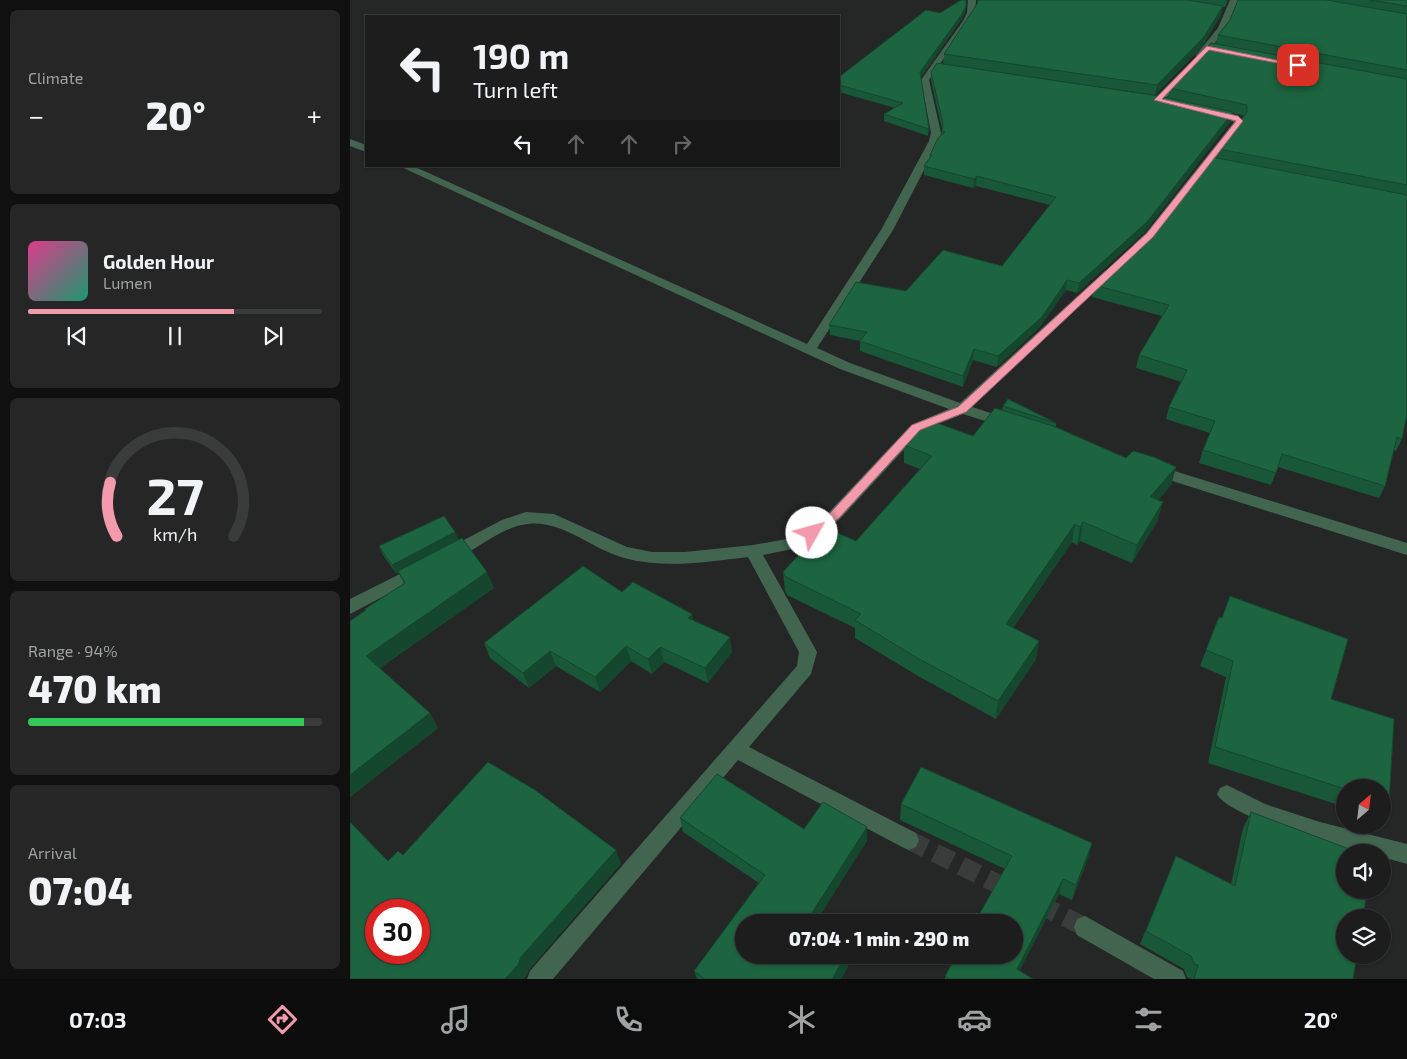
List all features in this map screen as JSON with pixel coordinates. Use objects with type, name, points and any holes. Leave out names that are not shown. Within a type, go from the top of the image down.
[{"type":"street","points":[[809,350],[888,230],[934,141],[936,133],[925,80],[938,68],[967,21],[971,13],[972,0]]},
{"type":"street","points":[[350,607],[508,524],[526,518],[550,518],[624,552],[652,558],[685,558],[753,551],[791,544],[812,533],[835,515],[916,428],[962,409],[1150,235],[1212,164],[1240,119],[1153,99],[1212,49],[1222,29],[1228,7]]},
{"type":"street","points":[[350,142],[365,149]]},
{"type":"street","points":[[406,167],[845,366],[962,409],[1019,427]]},
{"type":"street","points":[[1142,466],[1407,549]]},
{"type":"street","points":[[538,979],[805,669],[808,652],[753,551]]},
{"type":"street","points":[[735,749],[909,840]]},
{"type":"street","points":[[1227,794],[1260,812],[1407,854]]},
{"type":"street","points":[[1085,927],[1175,979]]},
{"type":"building","points":[[961,0],[966,0],[966,6],[962,14],[920,72],[929,129],[884,114],[903,103],[840,85],[840,76],[926,10],[940,13]]},
{"type":"building","points":[[978,0],[1187,0],[1223,6],[1204,37],[1157,85],[944,54]]},
{"type":"building","points":[[1238,0],[1326,0],[1407,14],[1407,70],[1218,35],[1230,20]]},
{"type":"building","points":[[1370,0],[1407,0],[1407,6]]},
{"type":"building","points":[[1211,43],[1407,79],[1407,185],[1219,149],[1247,112],[1247,105],[1170,88]]},
{"type":"building","points":[[937,63],[1159,96],[1233,112],[1147,222],[1079,283],[1067,280],[1042,317],[998,356],[974,349],[963,376],[860,341],[867,332],[829,325],[856,282],[906,291],[943,250],[1002,266],[1056,197],[977,176],[974,179],[924,166],[932,155],[930,155],[938,138],[945,132],[942,131],[943,123],[931,72]]},
{"type":"building","points":[[1212,157],[1407,195],[1407,415],[1402,439],[1397,437],[1385,486],[1282,454],[1276,473],[1203,450],[1215,421],[1169,407],[1187,370],[1139,355],[1169,305],[1094,285],[1158,227]]},
{"type":"building","points":[[1008,399],[1056,423],[1003,406]]},
{"type":"building","points":[[995,408],[1053,426],[1126,458],[1133,451],[1154,457],[1176,467],[1150,497],[1163,502],[1137,545],[1083,522],[1080,527],[1075,524],[1006,624],[1039,641],[998,701],[919,659],[855,620],[861,614],[786,577],[783,572],[824,527],[856,541],[932,456],[904,445],[926,419],[973,436]]},
{"type":"building","points":[[444,516],[455,532],[392,565],[379,546]]},
{"type":"building","points":[[462,538],[487,572],[366,656],[430,713],[350,775],[350,621],[405,583],[398,571]]},
{"type":"building","points":[[583,566],[622,592],[633,582],[692,614],[688,618],[730,637],[705,668],[660,647],[648,659],[626,646],[595,677],[550,651],[523,673],[484,643]]},
{"type":"building","points":[[1230,596],[1348,639],[1331,699],[1394,719],[1390,779],[1336,779],[1336,786],[1215,747],[1233,661],[1206,650],[1219,617],[1222,618]]},
{"type":"building","points":[[488,762],[535,790],[616,850],[521,957],[518,965],[505,979],[350,979],[350,822],[388,861],[398,851],[403,855]]},
{"type":"building","points":[[921,767],[1092,843],[1076,885],[1063,879],[1023,957],[1023,914],[979,914],[1012,856],[901,804]]},
{"type":"building","points":[[717,774],[804,829],[823,802],[867,827],[811,914],[736,914],[765,875],[680,818]]},
{"type":"building","points":[[1251,812],[1336,844],[1336,899],[1366,899],[1364,909],[1336,909],[1336,964],[1356,964],[1353,979],[1194,979],[1198,965],[1194,964],[1191,956],[1146,931],[1176,856],[1235,886]]},
{"type":"building","points":[[735,916],[735,964],[841,964],[832,979],[705,979],[694,971]]},
{"type":"building","points":[[952,964],[1020,964],[1017,969],[1033,979],[949,979],[945,976]]},
{"type":"tunnel","points":[[909,840],[1085,927]]},
{"type":"route","points":[[812,533],[835,515],[916,428],[962,409],[1150,235],[1240,121],[1240,119],[1158,100],[1207,48],[1298,65]]}]
